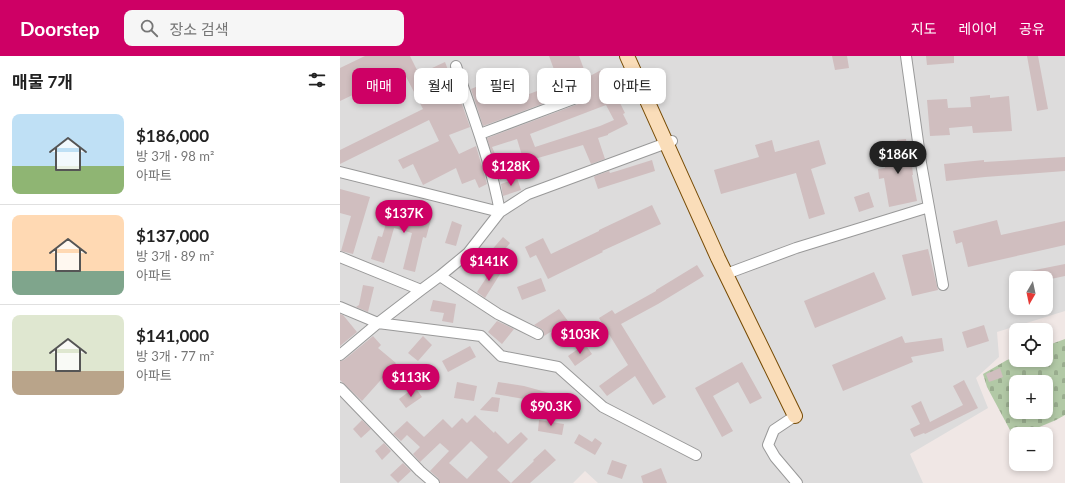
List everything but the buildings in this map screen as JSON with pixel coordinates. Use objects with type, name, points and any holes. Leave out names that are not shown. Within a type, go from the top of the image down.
[{"type":"main road","points":[[627,56],[726,274],[795,416]]},
{"type":"street","points":[[906,56],[921,163],[943,284]]},
{"type":"street","points":[[456,66],[480,134],[496,188],[500,212]]},
{"type":"street","points":[[480,134],[560,104]]},
{"type":"street","points":[[340,355],[378,323],[468,253],[500,212],[528,194],[672,141]]},
{"type":"street","points":[[340,172],[500,212]]},
{"type":"street","points":[[726,274],[796,248],[929,207]]},
{"type":"street","points":[[340,257],[421,290]]},
{"type":"street","points":[[440,276],[498,314],[538,334]]},
{"type":"street","points":[[340,307],[378,323],[481,336],[501,356],[558,367],[603,407],[696,455]]},
{"type":"street","points":[[340,388],[420,471],[434,483]]},
{"type":"street","points":[[795,416],[774,430],[768,445],[775,457],[797,483]]},
{"type":"shaded area","points":[[340,56],[1065,56],[1065,311],[1053,315],[1053,271],[1009,271],[1009,315],[1052,315],[1026,323],[1009,323],[1009,328],[997,332],[999,357],[976,378],[988,408],[910,454],[923,483],[598,483],[585,471],[573,483],[340,483]]},
{"type":"green space","points":[[1065,339],[1065,415],[1039,427],[1009,427],[1009,428],[987,387],[983,374],[1009,359],[1009,367],[1053,367],[1053,343]]}]
